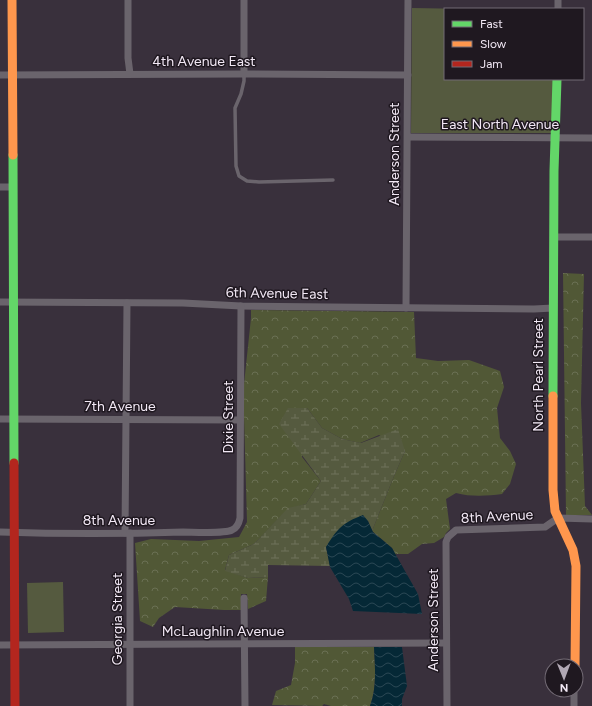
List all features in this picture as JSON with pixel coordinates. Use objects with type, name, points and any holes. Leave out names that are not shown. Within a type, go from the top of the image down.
[{"type":"street","points":[[12,0],[15,706]]},
{"type":"street","points":[[128,0],[128,58],[130,74]]},
{"type":"street","points":[[244,0],[244,74]]},
{"type":"street","name":"Anderson Street","points":[[406,308],[408,0]]},
{"type":"street","name":"4th Avenue East","points":[[0,75],[408,75]]},
{"type":"street","name":"North Pearl Street","points":[[558,80],[554,171],[552,490],[553,506],[573,550],[576,566],[575,658]]},
{"type":"street","name":"East North Avenue","points":[[408,137],[592,138]]},
{"type":"street","points":[[0,187],[13,187]]},
{"type":"street","points":[[554,237],[592,237]]},
{"type":"street","name":"6th Avenue East","points":[[0,302],[201,303],[241,306],[406,308],[553,308]]},
{"type":"street","name":"Georgia Street","points":[[127,303],[126,420],[130,706]]},
{"type":"street","name":"Dixie Street","points":[[236,527],[239,524],[240,518],[241,306]]},
{"type":"street","name":"7th Avenue","points":[[0,419],[240,420]]},
{"type":"street","name":"8th Avenue","points":[[450,534],[456,530],[545,527],[558,518],[592,519]]},
{"type":"street","name":"8th Avenue","points":[[0,532],[220,532],[231,531],[236,527]]},
{"type":"street","name":"Anderson Street","points":[[447,706],[446,542],[450,534]]},
{"type":"street","points":[[244,598],[245,706]]},
{"type":"street","name":"McLaughlin Avenue","points":[[0,645],[446,643]]},
{"type":"lane","points":[[244,74],[241,94],[235,108],[236,166],[239,176],[247,181],[260,182],[333,180]]},
{"type":"green space","points":[[412,8],[444,9],[444,80],[554,80],[553,133],[411,133]]},
{"type":"green space","points":[[563,273],[584,274],[581,403],[585,506],[592,515],[566,515]]},
{"type":"green space","points":[[251,310],[414,312],[416,358],[438,361],[469,360],[500,371],[504,387],[497,408],[500,438],[510,451],[516,464],[510,484],[502,494],[479,496],[456,493],[446,499],[450,529],[444,537],[434,543],[422,544],[408,554],[395,554],[392,548],[372,531],[405,451],[379,435],[360,443],[342,439],[322,428],[307,408],[302,457],[321,481],[306,504],[288,509],[254,544],[229,555],[225,570],[248,578],[268,577],[266,601],[248,609],[247,594],[241,594],[241,610],[175,607],[159,618],[153,627],[140,621],[135,543],[151,539],[199,541],[239,537],[247,522],[244,384]]},
{"type":"green space","points":[[288,408],[307,408],[322,428],[342,439],[361,443],[398,429],[405,451],[372,531],[368,521],[326,547],[330,566],[268,565],[268,577],[248,578],[225,571],[229,555],[254,544],[288,508],[306,504],[321,481],[279,424]]},
{"type":"green space","points":[[63,582],[64,632],[28,633],[27,583]]},
{"type":"green space","points":[[295,647],[374,647],[375,685],[370,706],[331,706],[324,704],[322,706],[272,705],[276,691],[291,685],[295,663]]},
{"type":"water","points":[[363,515],[368,521],[373,532],[392,548],[418,594],[422,614],[353,611],[349,599],[330,567],[326,547],[341,527]]},
{"type":"water","points":[[374,647],[402,647],[407,686],[402,699],[402,706],[370,706],[375,685]]},
{"type":"traffic: fast","points":[[553,396],[554,171],[557,80]]},
{"type":"traffic: fast","points":[[13,155],[14,463]]},
{"type":"traffic: slow","points":[[12,0],[13,155]]},
{"type":"traffic: slow","points":[[553,396],[553,490],[555,511],[573,550],[576,566],[575,658]]},
{"type":"traffic: jam","points":[[14,463],[15,706]]}]
